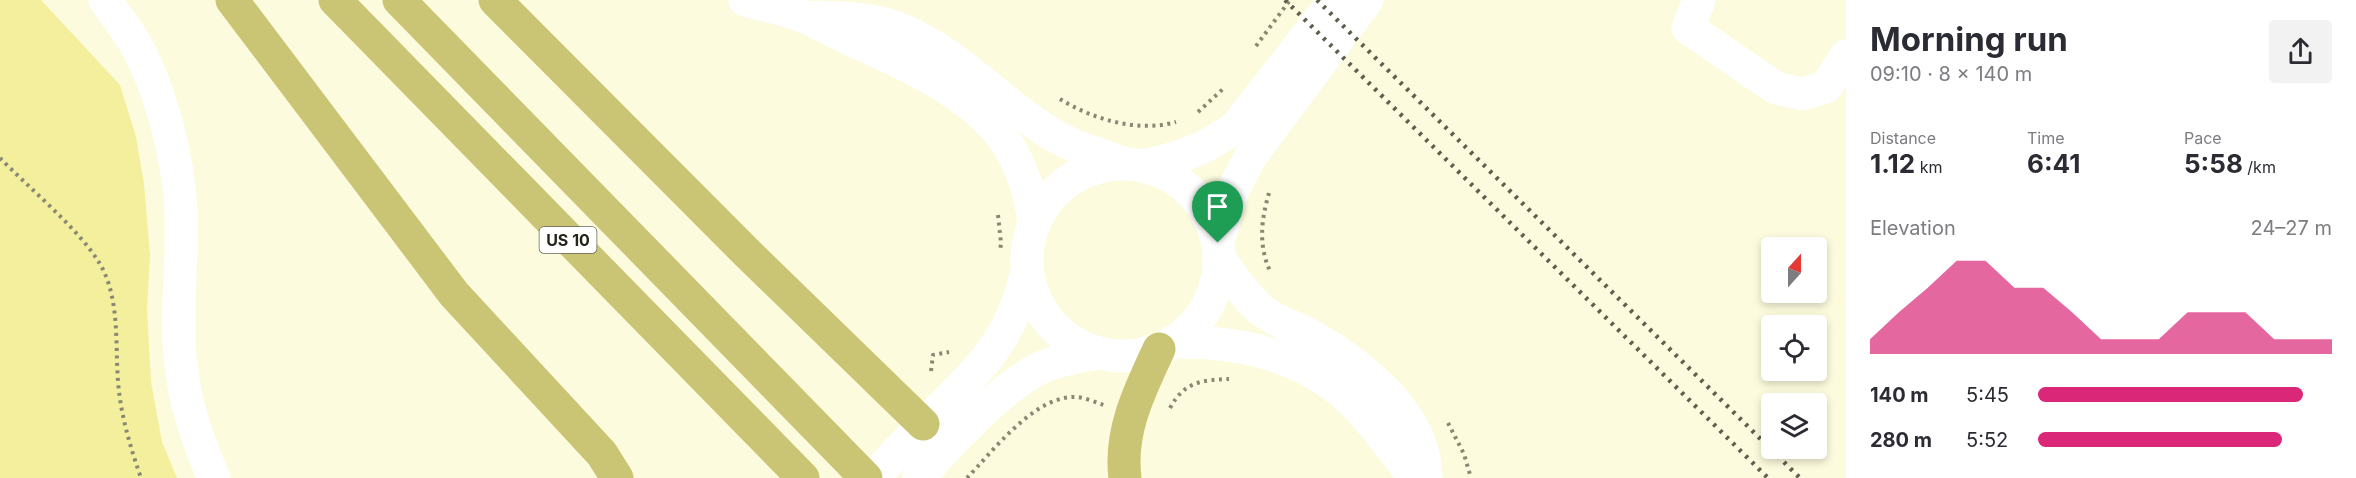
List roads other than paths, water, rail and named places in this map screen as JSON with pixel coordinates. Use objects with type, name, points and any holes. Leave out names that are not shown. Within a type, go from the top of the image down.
[{"type":"highway","points":[[232,0],[454,294],[602,454],[618,478]]},
{"type":"highway","name":"US 10","points":[[335,0],[803,478]]},
{"type":"highway","name":"US 10","points":[[399,0],[866,478]]},
{"type":"highway","points":[[495,0],[745,252],[914,435]]},
{"type":"highway","points":[[1125,478],[1124,438],[1138,396],[1167,346]]},
{"type":"street","points":[[105,0],[136,46],[160,102],[173,150],[180,188],[182,225],[181,364],[189,409],[203,453],[214,478]]},
{"type":"street","points":[[745,0],[802,16],[922,74],[952,92],[978,112],[1001,135],[1019,164],[1032,202],[1034,224]]},
{"type":"street","points":[[1167,346],[1199,320],[1208,306],[1219,275],[1219,251],[1227,209],[1238,179],[1265,137],[1283,90],[1335,0]]},
{"type":"street","points":[[873,478],[977,372],[995,350],[1022,297],[1013,266],[1029,239],[1042,208],[1064,184],[1092,169],[1133,165],[1188,155],[1221,138],[1283,90],[1367,0]]},
{"type":"street","points":[[1699,0],[1688,28],[1776,88],[1803,94],[1826,87],[1846,56]]},
{"type":"street","points":[[802,16],[859,18],[896,28],[934,46],[964,66],[1022,115],[1051,134],[1133,165],[1157,170],[1186,187],[1206,212],[1219,251],[1238,284],[1261,310],[1317,338],[1349,360],[1404,412],[1422,449],[1426,478]]},
{"type":"street","points":[[1013,266],[1050,322],[1072,341],[1099,353]]},
{"type":"street","points":[[922,474],[995,401],[1032,372],[1068,359],[1099,353],[1129,356],[1167,346],[1220,343],[1270,353],[1304,367],[1332,385],[1355,404],[1416,478]]},
{"type":"railway","points":[[1285,0],[1768,478]]},
{"type":"railway","points":[[1317,0],[1800,478]]}]
